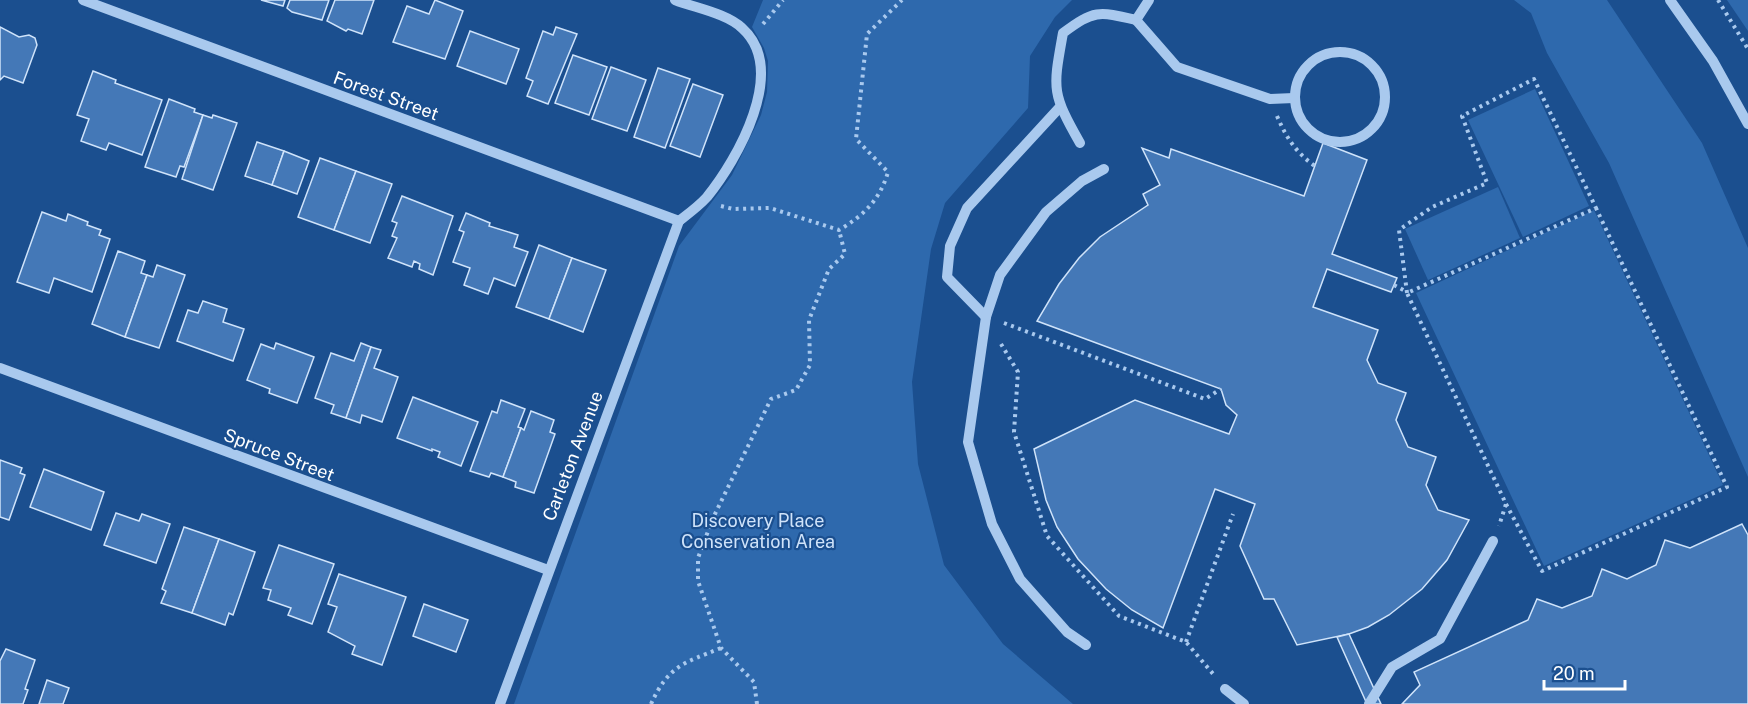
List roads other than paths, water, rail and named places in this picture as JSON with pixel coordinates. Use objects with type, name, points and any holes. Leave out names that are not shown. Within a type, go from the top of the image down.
[{"type":"street","name":"Forest Street","points":[[83,0],[100,3],[679,221]]},
{"type":"street","points":[[675,0],[740,26],[752,39],[760,61],[760,89],[737,153],[705,200],[679,221]]},
{"type":"street","points":[[1136,20],[1149,0]]},
{"type":"street","points":[[1670,0],[1713,61],[1748,124]]},
{"type":"street","points":[[1080,143],[1060,107],[1054,82],[1063,33],[1087,15],[1111,14],[1136,20],[1177,67],[1270,99],[1294,98]]},
{"type":"street","points":[[1343,52],[1357,56],[1370,64],[1379,75],[1384,89],[1385,104],[1376,124],[1359,139],[1329,142],[1315,136],[1304,126],[1297,113],[1294,98],[1296,83],[1314,60],[1328,54],[1343,52]]},
{"type":"street","points":[[986,317],[947,277],[950,246],[967,208],[1060,107]]},
{"type":"street","points":[[1086,645],[1067,632],[1020,579],[992,524],[968,442],[986,317],[1000,275],[1046,212],[1082,181],[1104,169]]},
{"type":"street","name":"Carleton Avenue","points":[[500,704],[679,221]]},
{"type":"street","name":"Spruce Street","points":[[0,368],[548,570]]},
{"type":"street","points":[[1369,704],[1392,667],[1440,639],[1493,541]]},
{"type":"street","points":[[1225,689],[1244,704]]},
{"type":"park label","name":"Discovery Place Conservation Area","points":[[758,531]]}]
